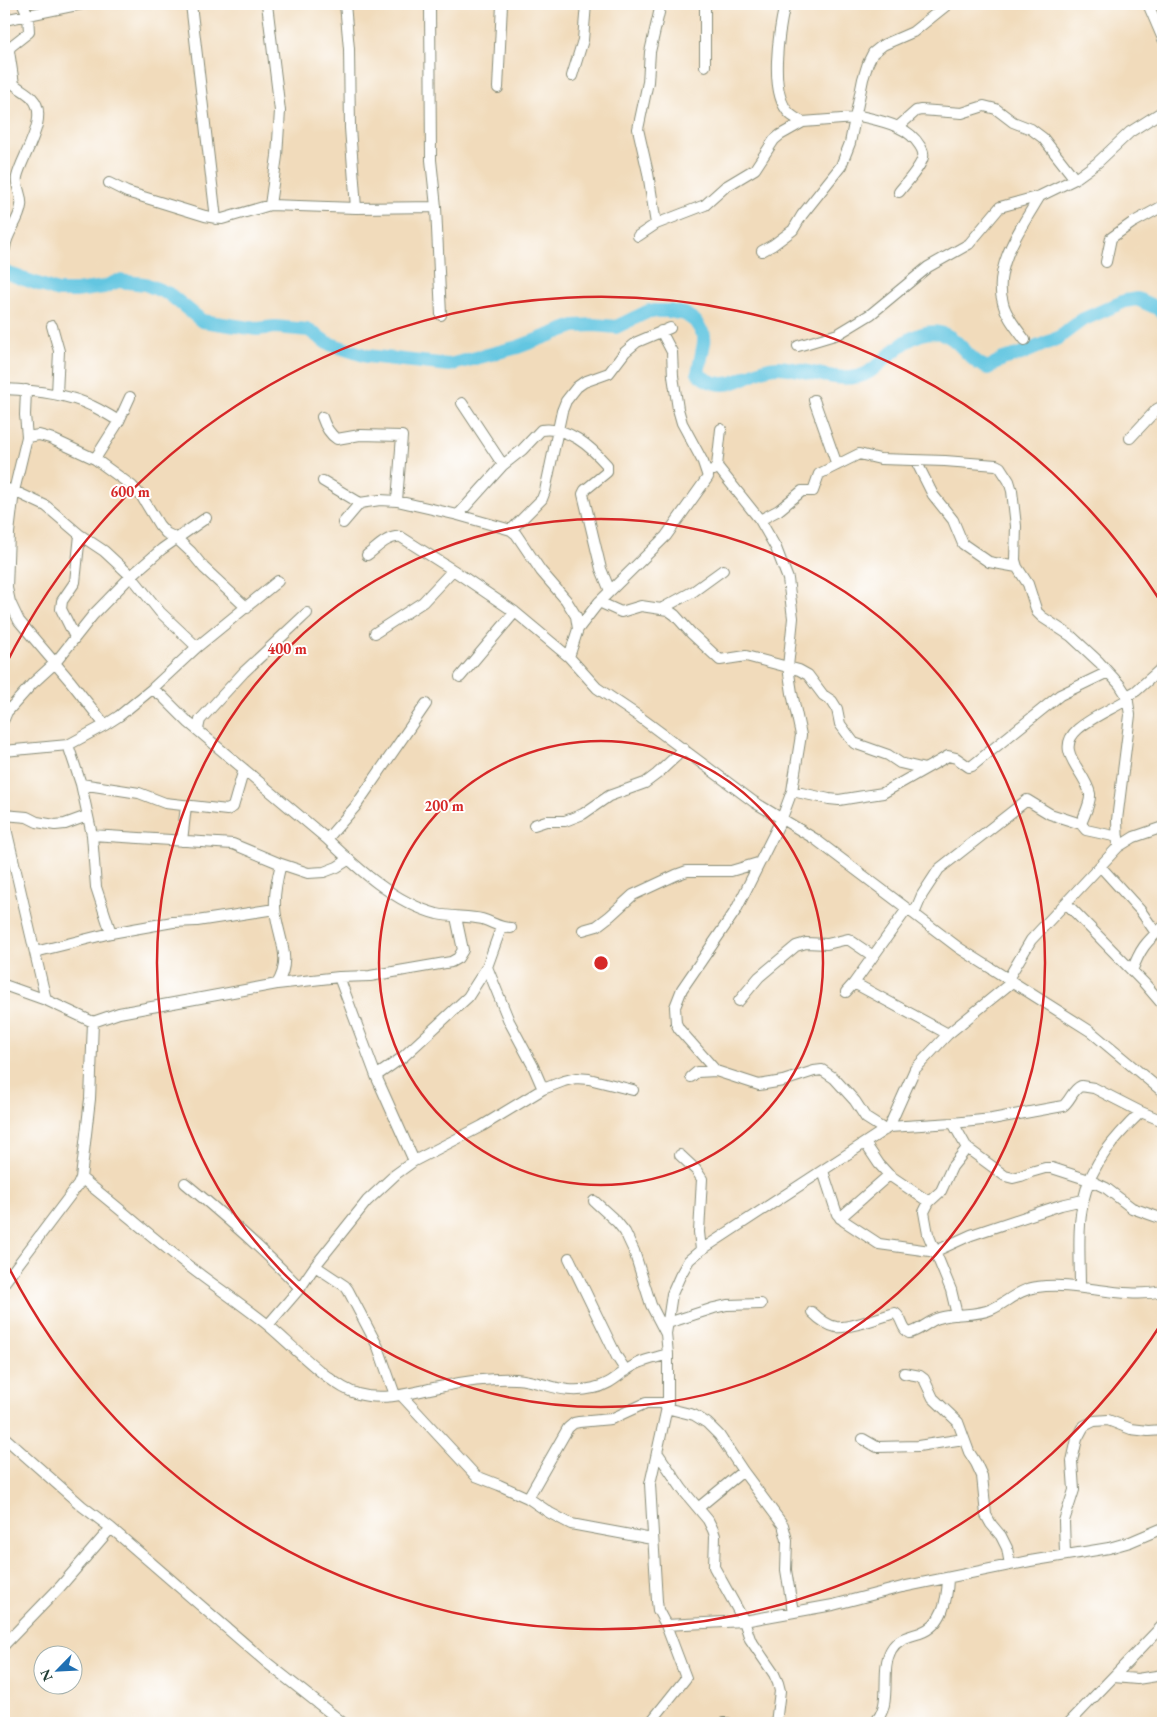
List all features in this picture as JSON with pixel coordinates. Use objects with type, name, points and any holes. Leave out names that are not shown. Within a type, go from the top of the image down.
[{"type":"street","points":[[5,248],[7,235],[15,224],[22,206],[16,182],[17,174],[32,142],[38,117],[32,98],[14,84],[9,51],[13,44],[29,32],[28,15],[23,4]]},
{"type":"street","points":[[4,20],[82,4]]},
{"type":"street","points":[[191,4],[216,219]]},
{"type":"street","points":[[267,4],[280,112],[270,205]]},
{"type":"street","points":[[345,4],[349,48],[350,128],[356,208]]},
{"type":"street","points":[[430,4],[431,160],[436,206],[441,315]]},
{"type":"street","points":[[498,88],[502,4]]},
{"type":"street","points":[[572,76],[583,40],[586,4]]},
{"type":"street","points":[[656,224],[648,173],[638,129],[648,82],[650,52],[661,4]]},
{"type":"street","points":[[705,4],[705,66]]},
{"type":"street","points":[[785,4],[779,33],[778,90],[784,107],[790,114],[803,122]]},
{"type":"street","points":[[762,251],[779,241],[792,230],[841,166],[850,143],[863,79],[873,53],[883,45],[913,32],[948,4]]},
{"type":"street","points":[[1148,4],[1163,38]]},
{"type":"street","points":[[899,126],[916,111],[962,113],[984,106],[991,106],[1013,122],[1037,133],[1055,152],[1075,179]]},
{"type":"street","points":[[798,346],[838,334],[871,314],[928,267],[969,244],[1000,206],[1040,196],[1075,179],[1097,163],[1130,132],[1163,111]]},
{"type":"street","points":[[638,236],[656,224],[705,205],[725,187],[756,169],[774,140],[780,134],[803,122],[856,116],[899,126],[916,140],[924,156],[900,192]]},
{"type":"street","points":[[109,182],[127,192],[216,219],[222,219],[270,205],[356,208],[436,206]]},
{"type":"street","points":[[1024,340],[1003,306],[1000,290],[1001,274],[1012,242],[1040,196]]},
{"type":"street","points":[[1106,262],[1112,238],[1132,223],[1163,206]]},
{"type":"street","points":[[52,326],[59,351],[57,394]]},
{"type":"street","points":[[511,530],[542,498],[545,491],[566,401],[577,387],[584,382],[609,374],[625,352],[637,342],[666,330],[672,352],[673,376],[682,423],[703,462],[708,476]]},
{"type":"street","points":[[4,389],[57,394],[90,405],[119,422]]},
{"type":"street","points":[[26,390],[25,415],[27,436],[9,490],[7,588],[10,602],[19,621],[105,725]]},
{"type":"street","points":[[96,459],[119,422],[130,397]]},
{"type":"street","points":[[814,400],[837,465]]},
{"type":"street","points":[[462,403],[503,465]]},
{"type":"street","points":[[1130,438],[1157,409],[1163,406]]},
{"type":"street","points":[[322,417],[325,425],[337,439],[360,435],[402,436],[397,501]]},
{"type":"street","points":[[458,515],[503,465],[522,450],[539,431],[544,429],[558,430],[586,443],[607,465],[607,472],[584,490],[583,494],[601,569],[610,590]]},
{"type":"street","points":[[569,658],[578,629],[610,590],[666,536],[708,476],[718,466],[721,429]]},
{"type":"street","points":[[27,436],[39,435],[50,438],[96,459],[132,486],[142,497],[158,525],[176,538],[204,568],[247,608]]},
{"type":"street","points":[[760,520],[779,510],[802,491],[812,492],[819,474],[859,454],[880,458],[945,461],[996,465],[1000,467],[1009,481],[1012,491],[1016,526],[1014,555],[1017,567],[1028,584],[1037,612],[1071,636],[1108,672],[1128,697],[1130,715],[1119,792],[1118,842]]},
{"type":"street","points":[[916,461],[933,495],[953,520],[963,544],[989,562],[1017,567]]},
{"type":"street","points":[[716,1071],[679,1029],[676,1023],[675,1007],[682,988],[736,910],[782,818],[792,791],[801,735],[788,667],[793,618],[788,579],[776,548],[760,520],[718,466]]},
{"type":"street","points":[[323,482],[360,503],[380,500],[397,501],[511,530],[516,534],[541,571],[566,600],[576,616],[578,629]]},
{"type":"street","points":[[9,490],[46,506],[80,535],[104,551],[132,576],[160,612],[197,647]]},
{"type":"street","points":[[343,523],[360,503]]},
{"type":"street","points":[[5,713],[54,663],[93,615],[132,576],[162,548],[206,518]]},
{"type":"street","points":[[75,637],[60,605],[75,582],[80,535]]},
{"type":"street","points":[[367,555],[389,538],[396,536],[401,537],[453,570],[515,612],[569,658],[597,688],[684,749],[754,802],[815,839],[959,948],[1090,1031],[1163,1091]]},
{"type":"street","points":[[375,633],[423,602],[453,570]]},
{"type":"street","points":[[661,608],[694,591],[723,570]]},
{"type":"street","points":[[4,751],[68,745],[105,725],[152,689],[197,647],[278,581]]},
{"type":"street","points":[[599,602],[621,612],[641,606],[668,610],[720,660],[746,656],[799,670],[808,675],[824,695],[832,701],[837,709],[840,724],[854,743],[888,754],[900,763],[926,769]]},
{"type":"street","points":[[460,677],[515,612]]},
{"type":"street","points":[[195,724],[244,672],[307,613]]},
{"type":"street","points":[[1081,824],[1089,803],[1090,794],[1068,750],[1068,743],[1079,729],[1128,697],[1163,668]]},
{"type":"street","points":[[792,791],[839,800],[882,793],[952,756],[968,767],[972,766],[1060,695],[1108,672]]},
{"type":"street","points":[[152,689],[327,839],[348,860],[400,899],[435,913],[456,918],[483,920],[506,928],[487,966],[468,996],[403,1057],[376,1076]]},
{"type":"street","points":[[327,839],[355,807],[426,704]]},
{"type":"street","points":[[68,745],[81,784],[92,835],[96,887],[111,933]]},
{"type":"street","points":[[534,825],[565,821],[583,814],[609,796],[645,783],[658,774],[684,749]]},
{"type":"street","points":[[81,784],[139,793],[164,803],[231,809],[244,768]]},
{"type":"street","points":[[846,992],[873,956],[911,912],[939,868],[975,842],[1025,801],[1029,800],[1050,814],[1081,824],[1086,830],[1118,842]]},
{"type":"street","points":[[182,841],[186,806]]},
{"type":"street","points":[[4,815],[27,817],[37,822],[55,825],[65,824],[87,816]]},
{"type":"street","points":[[4,821],[46,1000]]},
{"type":"street","points":[[887,1129],[916,1069],[948,1034],[1010,980],[1032,940],[1100,866],[1118,842],[1163,827]]},
{"type":"street","points":[[92,835],[238,845],[281,864],[308,873],[324,872],[348,860]]},
{"type":"street","points":[[583,930],[597,926],[633,896],[676,875],[687,871],[731,871],[758,863]]},
{"type":"street","points":[[277,984],[283,975],[284,964],[282,941],[275,909],[276,883],[281,864]]},
{"type":"street","points":[[1100,866],[1160,930],[1145,943],[1132,971]]},
{"type":"street","points":[[1066,903],[1163,1005]]},
{"type":"street","points":[[35,952],[111,933],[173,922],[197,921],[275,909]]},
{"type":"street","points":[[4,985],[46,1000],[93,1022],[119,1013],[277,984],[339,977],[370,976],[450,962],[458,958],[463,950],[456,918]]},
{"type":"street","points":[[739,1001],[760,977],[801,944],[827,944],[848,939],[873,956]]},
{"type":"street","points":[[487,966],[509,1021],[543,1089]]},
{"type":"street","points":[[339,977],[376,1076],[414,1161]]},
{"type":"street","points":[[854,983],[948,1034]]},
{"type":"street","points":[[4,1283],[78,1185],[81,1178],[90,1098],[93,1022]]},
{"type":"street","points":[[691,1077],[697,1072],[716,1071],[759,1085],[783,1081],[822,1070],[834,1078],[855,1101],[866,1118],[887,1129]]},
{"type":"street","points":[[268,1325],[300,1288],[315,1266],[367,1201],[396,1174],[414,1161],[482,1126],[543,1089],[564,1081],[576,1078],[589,1078],[633,1090]]},
{"type":"street","points":[[650,1723],[686,1678],[666,1625],[658,1610],[650,1484],[667,1406],[668,1354],[666,1334],[672,1294],[690,1260],[701,1250],[887,1129],[904,1125],[953,1124],[992,1119],[1063,1106],[1074,1090],[1081,1086],[1094,1088],[1140,1112],[1163,1121]]},
{"type":"street","points":[[1080,1287],[1080,1241],[1083,1200],[1089,1180],[1112,1143],[1140,1112]]},
{"type":"street","points":[[953,1124],[967,1148],[1005,1176],[1013,1178],[1045,1168],[1052,1168],[1089,1180],[1106,1188],[1132,1208],[1163,1219]]},
{"type":"street","points":[[865,1143],[888,1176],[929,1202]]},
{"type":"street","points":[[956,1315],[951,1290],[925,1223],[924,1212],[929,1202],[941,1191],[952,1167],[967,1148]]},
{"type":"street","points":[[680,1154],[702,1179],[699,1232],[701,1250]]},
{"type":"street","points":[[822,1171],[840,1218],[879,1244],[936,1251],[971,1235],[1061,1205],[1083,1200]]},
{"type":"street","points":[[840,1218],[888,1176]]},
{"type":"street","points":[[81,1178],[189,1266],[268,1325],[312,1364],[343,1388],[358,1394],[374,1397],[398,1395],[448,1385],[516,1379],[559,1390],[578,1391],[595,1388],[611,1382],[638,1363],[668,1354]]},
{"type":"street","points":[[184,1183],[255,1242],[300,1288]]},
{"type":"street","points":[[594,1201],[625,1232],[634,1251],[651,1305],[666,1334]]},
{"type":"street","points":[[569,1258],[617,1357],[626,1371]]},
{"type":"street","points":[[315,1266],[348,1290],[378,1347],[398,1395],[476,1476],[528,1498],[571,1524],[652,1539]]},
{"type":"street","points":[[812,1312],[827,1324],[835,1327],[845,1327],[895,1313],[900,1316],[904,1329],[909,1334],[930,1321],[946,1316],[981,1313],[994,1308],[1014,1295],[1034,1288],[1080,1287],[1117,1293],[1147,1295],[1163,1291]]},
{"type":"street","points":[[668,1323],[727,1305],[762,1304]]},
{"type":"street","points":[[904,1374],[920,1376],[924,1379],[932,1398],[958,1422],[964,1440],[982,1476],[986,1515],[1007,1548],[1010,1565]]},
{"type":"street","points":[[528,1498],[568,1428],[574,1423],[611,1419],[646,1403],[667,1406],[694,1415],[719,1434],[743,1471],[783,1525],[787,1540],[786,1570],[793,1612]]},
{"type":"street","points":[[1066,1554],[1064,1521],[1074,1490],[1072,1461],[1077,1439],[1084,1426],[1094,1421],[1108,1420],[1131,1429],[1163,1430]]},
{"type":"street","points":[[4,1436],[82,1506],[111,1528],[266,1662],[342,1723]]},
{"type":"street","points":[[863,1439],[877,1447],[918,1446],[964,1440]]},
{"type":"street","points":[[656,1452],[682,1489],[708,1520],[715,1536],[714,1567],[744,1621],[752,1644],[778,1682],[780,1691],[776,1723]]},
{"type":"street","points":[[698,1508],[743,1471]]},
{"type":"street","points":[[4,1645],[60,1587],[111,1528]]},
{"type":"street","points":[[666,1625],[744,1621],[833,1605],[902,1587],[1066,1554],[1109,1548],[1130,1542],[1163,1528]]},
{"type":"street","points":[[874,1723],[882,1712],[884,1705],[886,1663],[894,1645],[901,1638],[929,1630],[936,1623],[947,1599],[948,1579]]},
{"type":"street","points":[[1069,1723],[1163,1625]]},
{"type":"street","points":[[1114,1677],[1137,1679],[1163,1675]]},
{"type":"waterway","points":[[4,272],[58,291],[76,291],[104,287],[118,281],[145,284],[169,294],[202,321],[257,329],[275,327],[309,330],[327,343],[367,356],[449,365],[518,347],[574,326],[616,327],[649,311],[669,311],[685,314],[695,321],[704,335],[698,373],[707,380],[726,384],[769,368],[779,367],[825,376],[849,378],[860,376],[869,372],[911,339],[930,332],[947,335],[974,360],[988,368],[1003,359],[1021,354],[1058,338],[1082,320],[1125,301],[1137,299],[1157,308],[1163,314]]}]
